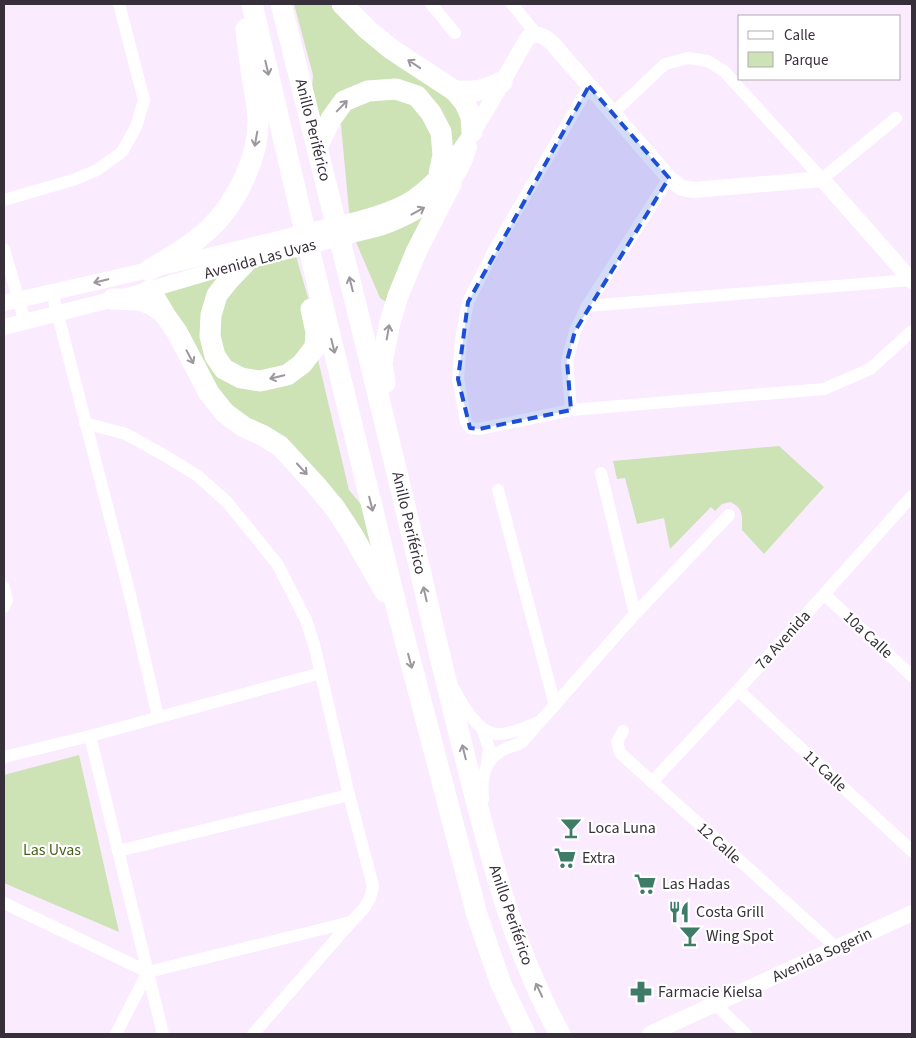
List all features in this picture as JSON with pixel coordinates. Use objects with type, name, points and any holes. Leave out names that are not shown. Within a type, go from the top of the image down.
[{"type":"highway","points":[[244,4],[258,116],[257,138],[250,167],[240,188],[225,211],[210,228],[150,280],[165,315],[209,393],[225,412],[244,427],[280,446],[315,484],[335,508],[352,534],[399,616]]},
{"type":"highway","name":"Anillo Periférico","points":[[252,4],[312,261],[399,616],[476,915],[501,984],[526,1034]]},
{"type":"highway","name":"Anillo Periférico","points":[[281,4],[392,450],[443,668],[491,856],[521,948],[535,983],[560,1034]]},
{"type":"highway","points":[[342,4],[368,30],[391,49],[455,92],[465,103],[471,117],[472,132]]},
{"type":"highway","points":[[455,92],[472,92],[488,89],[502,82]]},
{"type":"highway","points":[[317,147],[331,119],[344,101],[368,91],[396,89],[417,96],[431,112],[441,132],[445,179],[398,296],[390,322],[382,363],[391,423],[392,450]]},
{"type":"highway","points":[[247,261],[217,295],[211,315],[210,336],[215,356],[224,369],[241,378],[260,381],[287,375],[302,364],[314,347],[316,332],[309,301],[312,261]]},
{"type":"highway","points":[[113,299],[139,300],[151,304],[165,315]]},
{"type":"street","points":[[4,200],[73,180],[97,170],[122,152],[136,128],[144,100],[119,4]]},
{"type":"street","points":[[431,4],[455,33]]},
{"type":"street","points":[[512,4],[537,35],[546,38],[553,44],[669,178],[682,188],[694,190],[822,179],[896,118]]},
{"type":"street","name":"Avenida Las Uvas","points":[[4,327],[113,299],[150,280],[268,246],[378,221],[396,206],[445,179],[453,159],[472,132],[524,44],[529,37],[537,35]]},
{"type":"street","points":[[613,113],[665,64],[688,58],[708,61],[724,71],[912,281]]},
{"type":"street","points":[[589,86],[494,250],[468,302],[461,339],[458,379],[466,422],[470,428],[479,430],[571,410],[824,389],[870,368],[912,331]]},
{"type":"street","points":[[571,410],[567,361],[575,330],[587,306],[669,178]]},
{"type":"street","name":"Avenida Las Uvas","points":[[12,302],[52,292],[150,280],[247,261],[268,246]]},
{"type":"street","points":[[4,249],[12,302],[25,322]]},
{"type":"street","points":[[587,306],[912,281]]},
{"type":"street","points":[[52,292],[131,599],[158,717]]},
{"type":"street","points":[[85,422],[126,434],[162,454],[198,476],[227,502],[278,565],[306,620],[321,673],[373,886],[371,898],[364,910],[351,922],[253,1034]]},
{"type":"street","points":[[601,473],[635,614]]},
{"type":"street","points":[[498,490],[555,705]]},
{"type":"street","name":"7a Avenida","points":[[652,782],[738,690],[912,496]]},
{"type":"street","points":[[487,764],[495,755],[522,742],[635,614],[729,515]]},
{"type":"street","points":[[4,588],[7,600],[4,607]]},
{"type":"street","name":"10a Calle","points":[[824,594],[912,676]]},
{"type":"street","points":[[443,668],[459,697],[482,728],[494,734],[502,734],[531,726],[542,720]]},
{"type":"street","points":[[4,758],[321,673]]},
{"type":"street","name":"11 Calle","points":[[738,690],[912,851]]},
{"type":"street","points":[[481,818],[484,807],[483,774],[487,764],[489,748],[482,728]]},
{"type":"street","name":"12 Calle","points":[[623,731],[617,742],[620,753],[837,948]]},
{"type":"street","points":[[90,736],[163,1034]]},
{"type":"street","points":[[118,852],[349,794]]},
{"type":"street","points":[[4,903],[148,972],[351,922]]},
{"type":"street","name":"Avenida Sogerin","points":[[650,1034],[912,913]]},
{"type":"street","points":[[116,1034],[148,972]]},
{"type":"street","points":[[715,1004],[746,1034]]},
{"type":"highlighted area","points":[[589,86],[669,178],[575,331],[567,361],[571,410],[479,429],[470,428],[458,379],[468,302]]},
{"type":"green space","points":[[294,4],[342,4],[471,117],[394,307],[380,298],[356,242],[349,211],[341,125],[331,119],[310,120],[313,75]]},
{"type":"green space","points":[[294,249],[309,301],[315,347],[349,490],[375,521],[383,554],[366,558],[335,508],[244,427],[150,290]]},
{"type":"green space","points":[[779,446],[824,487],[764,554],[742,530],[740,510],[735,504],[730,502],[722,504],[715,511],[711,507],[670,549],[664,518],[637,524],[625,478],[617,479],[613,461]]},
{"type":"green space","name":"Las Uvas","points":[[79,755],[119,932],[4,883],[4,775]]},
{"type":"place","name":"Loca Luna","points":[[571,828]]},
{"type":"place","name":"Extra","points":[[565,858]]},
{"type":"place","name":"Las Hadas","points":[[645,884]]},
{"type":"place","name":"Costa Grill","points":[[679,912]]},
{"type":"place","name":"Wing Spot","points":[[690,936]]},
{"type":"place","name":"Farmacie Kielsa","points":[[641,992]]}]
